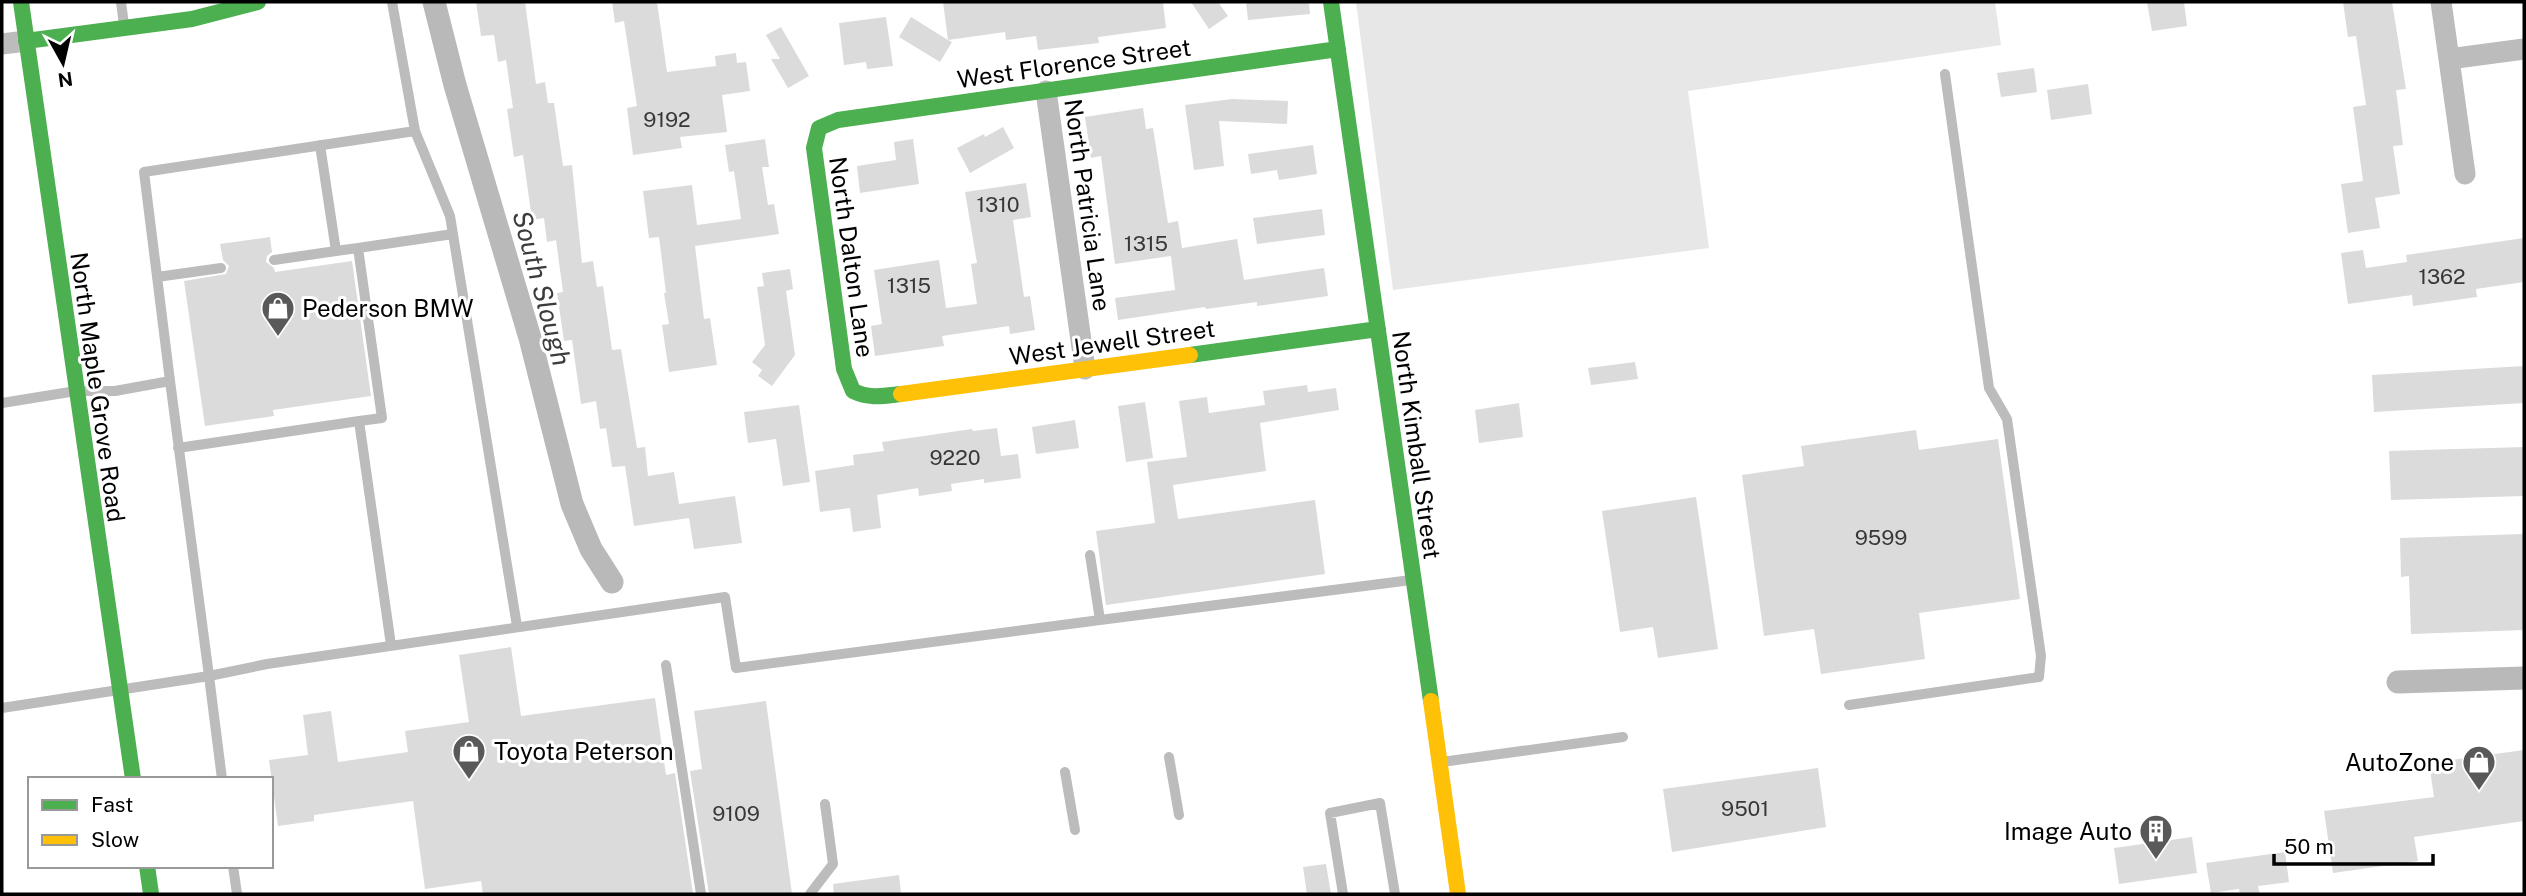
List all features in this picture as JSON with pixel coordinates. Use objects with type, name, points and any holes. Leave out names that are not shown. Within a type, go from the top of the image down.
[{"type":"street","name":"North Maple Grove Road","points":[[21,2],[133,777]]},
{"type":"street","points":[[2,44],[192,19],[258,2]]},
{"type":"street","name":"North Kimball Street","points":[[1331,2],[1458,894]]},
{"type":"street","points":[[2441,2],[2465,174]]},
{"type":"street","name":"West Florence Street","points":[[819,128],[838,120],[1338,49]]},
{"type":"street","points":[[2449,59],[2524,49]]},
{"type":"street","name":"North Patricia Lane","points":[[1046,90],[1085,369]]},
{"type":"street","name":"North Dalton Lane","points":[[819,128],[814,148],[844,369],[853,391]]},
{"type":"street","name":"West Jewell Street","points":[[853,391],[864,396],[878,397],[1378,329]]},
{"type":"street","points":[[147,868],[151,894]]},
{"type":"lane","points":[[121,2],[125,28]]},
{"type":"lane","points":[[392,2],[415,131],[450,216],[517,626]]},
{"type":"lane","points":[[1849,705],[2039,677],[2042,656],[2007,419],[1989,388],[1945,74]]},
{"type":"lane","points":[[222,777],[144,172],[415,131]]},
{"type":"lane","points":[[320,145],[336,251]]},
{"type":"lane","points":[[274,260],[453,234]]},
{"type":"lane","points":[[178,448],[382,418],[358,248]]},
{"type":"lane","points":[[157,277],[220,268]]},
{"type":"lane","points":[[2,403],[76,391],[115,391],[170,382]]},
{"type":"lane","points":[[359,421],[391,645]]},
{"type":"lane","points":[[1090,555],[1100,620]]},
{"type":"lane","points":[[2,708],[119,691],[267,664],[725,597],[736,668],[1413,579]]},
{"type":"lane","points":[[666,665],[701,894]]},
{"type":"lane","points":[[1440,762],[1623,737]]},
{"type":"lane","points":[[1169,757],[1179,815]]},
{"type":"lane","points":[[1065,772],[1075,830]]},
{"type":"lane","points":[[1343,894],[1330,813],[1380,803],[1395,894]]},
{"type":"lane","points":[[810,894],[832,864],[825,804]]},
{"type":"lane","points":[[233,868],[237,894]]},
{"type":"shaded area","points":[[1356,2],[1995,2],[2001,45],[1688,91],[1709,248],[1393,290]]},
{"type":"building","points":[[476,2],[525,2],[536,84],[545,82],[548,103],[554,103],[563,166],[572,165],[582,263],[593,261],[597,287],[603,286],[612,350],[621,349],[637,448],[645,447],[648,476],[674,472],[679,504],[735,496],[742,543],[694,549],[689,518],[634,526],[625,466],[612,467],[606,428],[600,429],[596,401],[581,404],[572,340],[564,341],[557,293],[563,292],[556,240],[547,242],[544,218],[532,220],[523,155],[514,157],[507,109],[513,108],[506,60],[498,62],[494,35],[481,36]]},
{"type":"building","points":[[612,2],[657,2],[667,72],[716,66],[715,56],[736,53],[737,63],[746,62],[750,91],[722,95],[727,132],[680,137],[682,148],[633,155],[627,108],[637,106],[624,21],[615,23]]},
{"type":"building","points":[[943,2],[1163,2],[1166,28],[1098,37],[1099,43],[1038,50],[1036,36],[1006,40],[1005,32],[948,40]]},
{"type":"building","points":[[1191,2],[1218,2],[1228,16],[1209,29]]},
{"type":"building","points":[[1246,2],[1309,2],[1310,14],[1248,20]]},
{"type":"building","points":[[2147,2],[2184,2],[2187,26],[2152,31]]},
{"type":"building","points":[[2343,2],[2392,2],[2406,89],[2396,90],[2403,145],[2393,146],[2400,194],[2375,198],[2380,228],[2348,233],[2341,184],[2363,181],[2353,107],[2366,105],[2356,36],[2348,37]]},
{"type":"building","points":[[886,17],[893,66],[867,69],[866,62],[844,65],[839,23]]},
{"type":"building","points":[[911,17],[952,42],[940,62],[899,37]]},
{"type":"building","points":[[781,27],[809,76],[788,88],[771,59],[780,59],[766,35]]},
{"type":"building","points":[[2034,68],[2037,92],[2001,97],[1997,73]]},
{"type":"building","points":[[2088,84],[2092,114],[2051,120],[2047,90]]},
{"type":"building","points":[[1232,99],[1288,101],[1287,124],[1219,121],[1224,166],[1194,170],[1185,105]]},
{"type":"building","points":[[1143,108],[1146,129],[1153,128],[1168,223],[1178,221],[1182,248],[1237,239],[1244,280],[1324,268],[1328,296],[1257,306],[1257,302],[1205,307],[1118,320],[1115,298],[1175,290],[1171,256],[1115,264],[1101,156],[1091,158],[1085,117]]},
{"type":"building","points":[[1003,127],[1014,148],[970,173],[957,148]]},
{"type":"building","points":[[765,139],[769,167],[762,167],[768,205],[774,204],[779,234],[695,246],[704,319],[710,318],[717,365],[669,372],[662,325],[669,324],[659,237],[649,238],[643,191],[692,185],[697,225],[741,219],[734,171],[729,172],[725,145]]},
{"type":"building","points":[[913,139],[919,184],[860,193],[857,166],[896,160],[894,142]]},
{"type":"building","points":[[1313,145],[1317,174],[1279,180],[1277,170],[1251,174],[1248,154]]},
{"type":"building","points":[[1026,183],[1031,217],[1013,220],[1024,297],[1030,296],[1035,330],[1010,334],[1009,326],[942,336],[944,346],[875,356],[871,326],[882,324],[874,270],[939,260],[946,308],[977,304],[971,264],[977,263],[965,192]]},
{"type":"building","points":[[1322,209],[1325,235],[1257,244],[1253,218]]},
{"type":"building","name":"Pederson BMW","points":[[270,237],[272,252],[267,256],[266,262],[275,272],[352,261],[371,396],[273,410],[274,416],[205,426],[184,281],[226,274],[229,266],[223,260],[220,244]]},
{"type":"building","points":[[2524,238],[2524,282],[2476,289],[2477,297],[2413,306],[2412,295],[2348,304],[2341,253],[2363,250],[2366,268],[2407,262],[2406,255]]},
{"type":"building","points":[[790,269],[793,289],[786,291],[795,355],[772,386],[758,376],[762,370],[752,362],[765,345],[757,287],[764,286],[762,273]]},
{"type":"building","points":[[1635,362],[1638,379],[1591,385],[1588,368]]},
{"type":"building","points":[[2524,366],[2524,403],[2374,412],[2372,375]]},
{"type":"building","points":[[1307,385],[1308,392],[1336,388],[1339,410],[1260,423],[1266,471],[1173,485],[1178,519],[1315,500],[1325,574],[1106,605],[1096,531],[1155,523],[1147,462],[1187,457],[1179,401],[1207,397],[1209,413],[1265,405],[1263,391]]},
{"type":"building","points":[[1145,402],[1153,458],[1126,462],[1118,406]]},
{"type":"building","points":[[1519,403],[1523,437],[1479,443],[1475,410]]},
{"type":"building","points":[[799,405],[810,482],[783,486],[776,439],[748,443],[744,412]]},
{"type":"building","points":[[1075,420],[1079,448],[1036,454],[1032,427]]},
{"type":"building","points":[[997,428],[1001,456],[1018,454],[1021,478],[984,483],[984,479],[951,484],[952,491],[919,496],[918,488],[877,495],[881,528],[853,532],[850,508],[820,512],[815,471],[854,465],[853,455],[884,451],[882,442]]},
{"type":"building","points":[[1916,430],[1919,450],[1998,439],[2020,599],[1919,613],[1925,659],[1821,674],[1814,629],[1764,636],[1742,475],[1804,466],[1801,446]]},
{"type":"building","points":[[2524,447],[2524,496],[2391,500],[2389,451]]},
{"type":"building","points":[[1696,497],[1718,649],[1658,658],[1653,627],[1620,632],[1602,511]]},
{"type":"building","points":[[2524,534],[2524,630],[2411,634],[2409,576],[2401,577],[2400,538]]},
{"type":"building","name":"Toyota Peterson","points":[[511,647],[521,716],[655,698],[666,775],[675,773],[693,894],[483,894],[481,881],[425,889],[413,801],[314,815],[314,821],[278,826],[269,760],[308,755],[303,715],[331,711],[338,762],[408,752],[405,731],[469,722],[459,655]]},
{"type":"building","points":[[766,701],[792,894],[709,894],[690,771],[702,769],[694,711]]},
{"type":"building","points":[[2524,750],[2524,821],[2414,837],[2418,861],[2333,873],[2324,811],[2434,797],[2429,763]]},
{"type":"building","points":[[1818,768],[1826,827],[1672,852],[1663,789]]},
{"type":"building","name":"Image Auto","points":[[2192,837],[2197,873],[2119,884],[2114,848]]},
{"type":"building","points":[[2285,852],[2289,882],[2258,886],[2260,894],[2240,894],[2239,889],[2211,893],[2206,863]]},
{"type":"building","points":[[1326,864],[1331,894],[1307,894],[1303,867]]},
{"type":"building","points":[[899,875],[901,894],[834,894],[833,884]]},
{"type":"waterway","name":"South Slough","points":[[434,2],[455,85],[530,338],[572,504],[591,549],[612,582]]},
{"type":"waterway","name":"South Slough","points":[[2398,682],[2524,678]]},
{"type":"traffic: fast","points":[[21,2],[133,777]]},
{"type":"traffic: fast","points":[[26,41],[192,19],[258,2]]},
{"type":"traffic: fast","points":[[1331,2],[1431,701]]},
{"type":"traffic: fast","points":[[901,394],[859,394],[853,391],[844,369],[814,148],[819,128],[838,120],[1338,49]]},
{"type":"traffic: fast","points":[[1190,355],[1378,329]]},
{"type":"traffic: fast","points":[[147,868],[151,894]]},
{"type":"traffic: slow","points":[[901,394],[1190,355]]},
{"type":"traffic: slow","points":[[1431,701],[1458,894]]},
{"type":"place","name":"Pederson BMW","points":[[278,338]]},
{"type":"place","name":"Toyota Peterson","points":[[469,781]]},
{"type":"place","name":"AutoZone","points":[[2479,792]]},
{"type":"place","name":"Image Auto","points":[[2156,861]]}]
